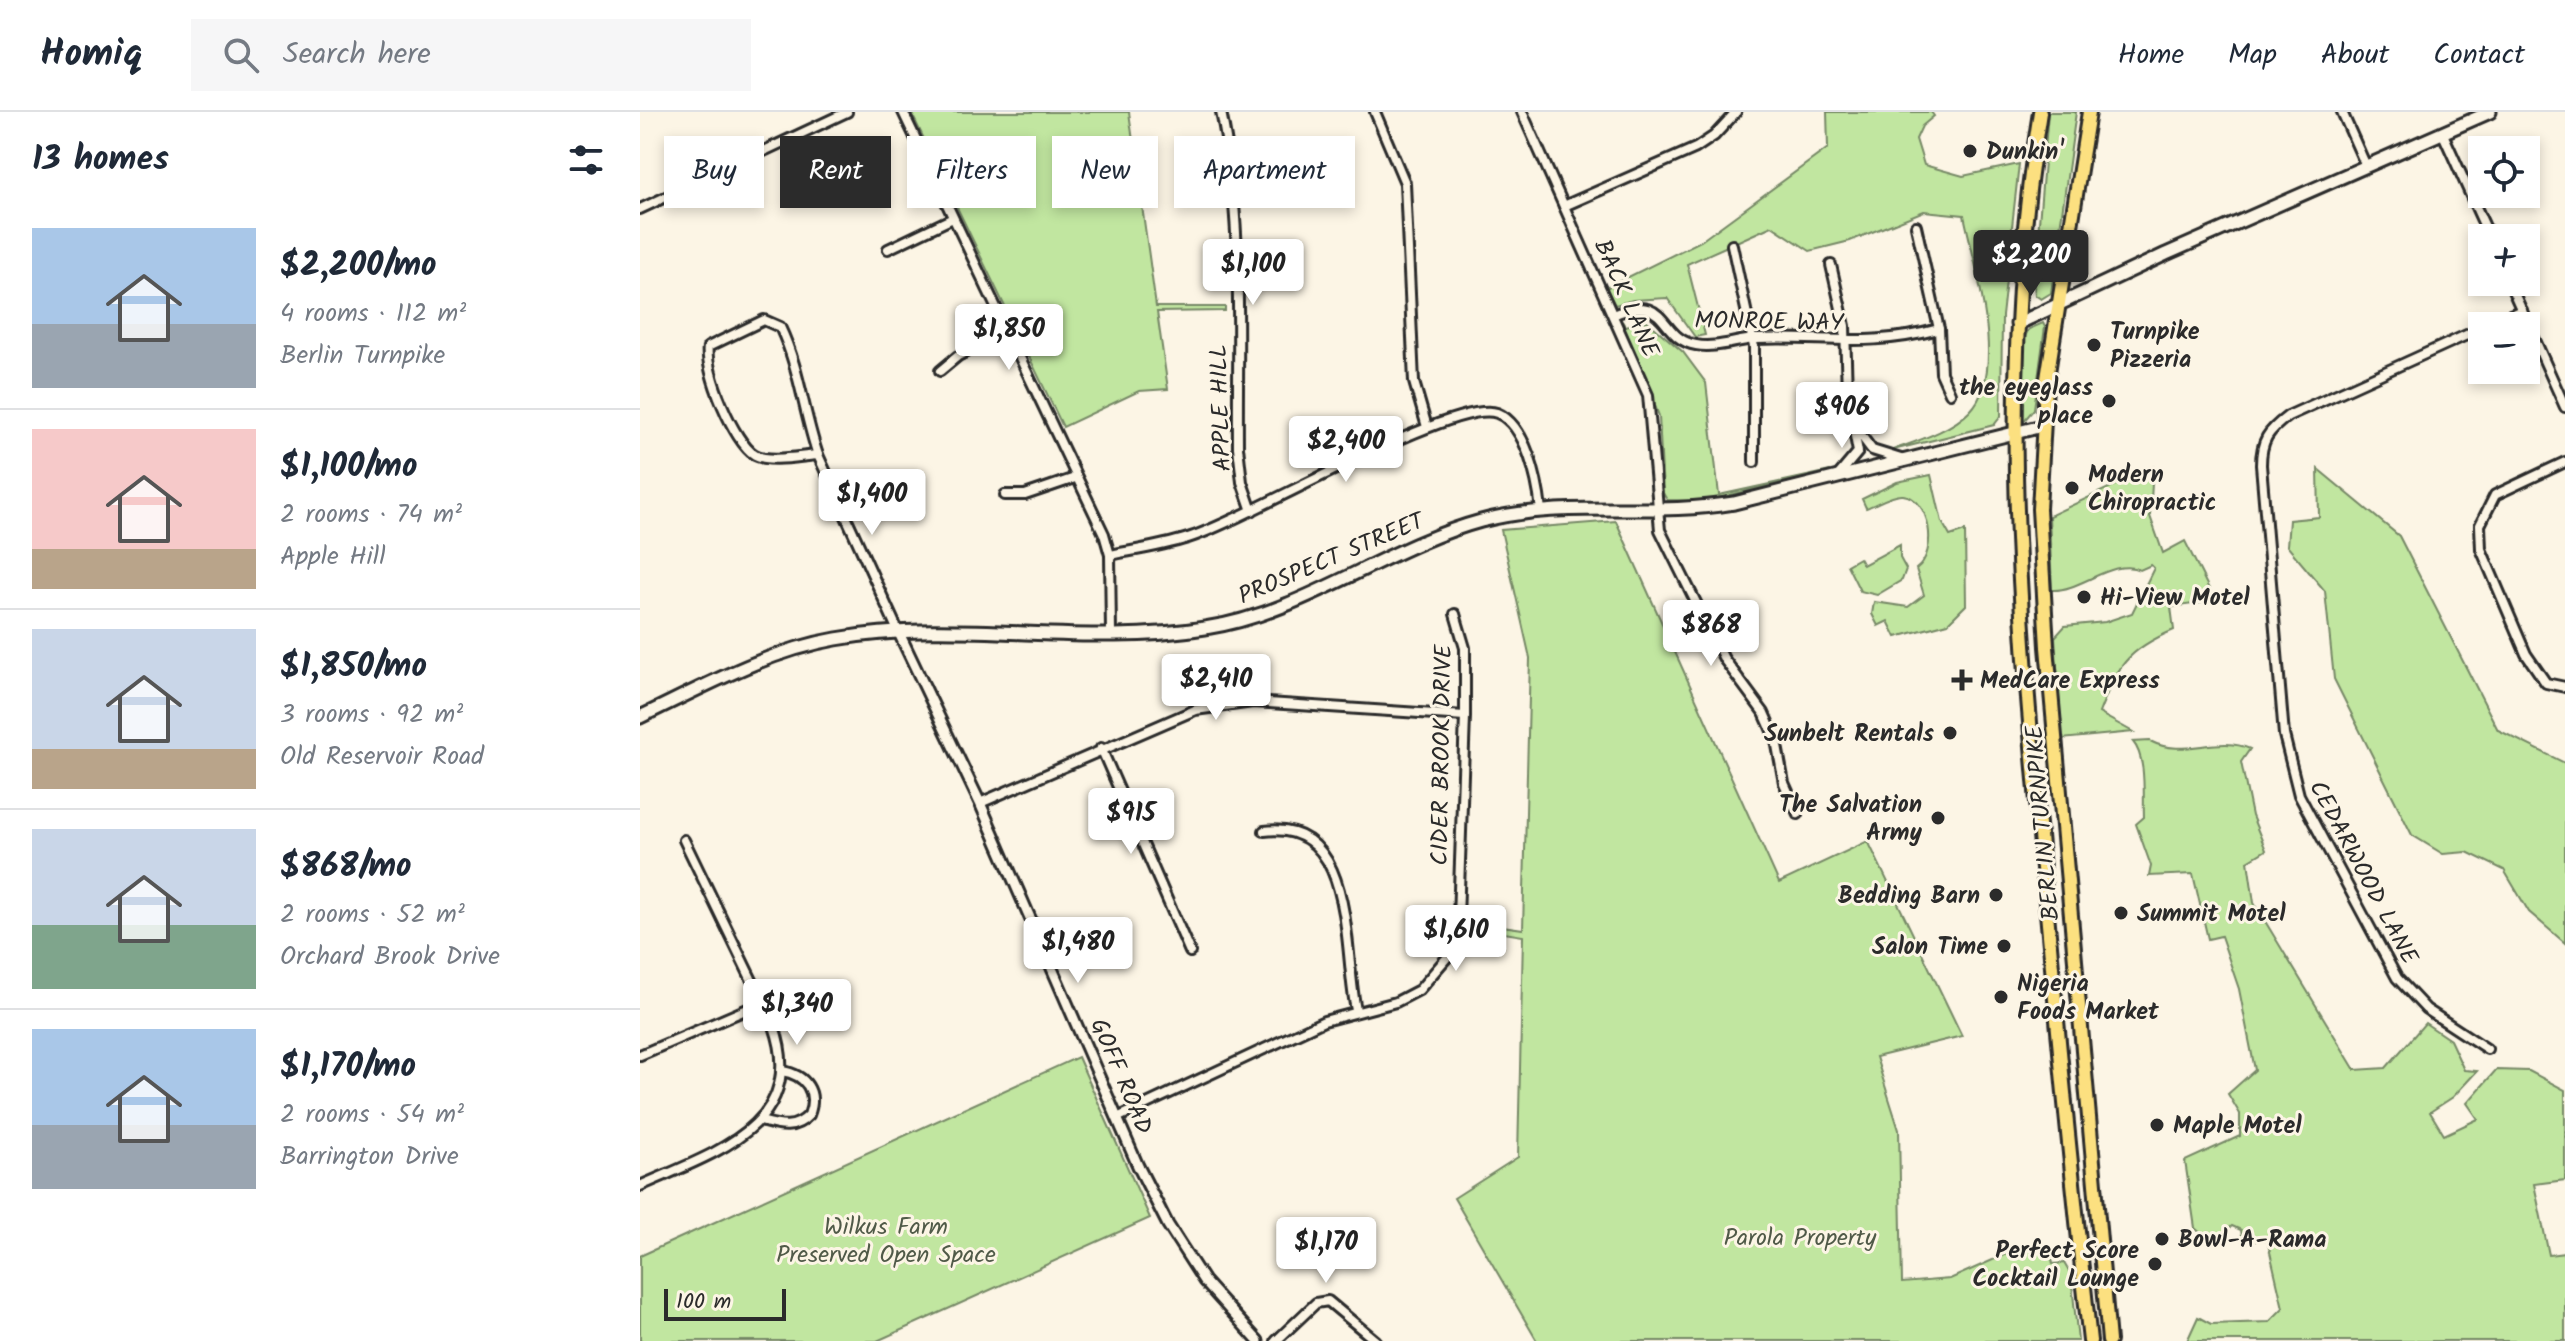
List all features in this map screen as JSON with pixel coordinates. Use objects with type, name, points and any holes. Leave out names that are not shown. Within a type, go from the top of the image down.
[{"type":"highway","name":"BERLIN TURNPIKE","points":[[2040,112],[2017,324],[2014,433],[2017,573],[2090,1341]]},
{"type":"highway","name":"BERLIN TURNPIKE","points":[[2089,112],[2042,426],[2041,572],[2109,1341]]},
{"type":"highway","points":[[2032,747],[2057,744]]},
{"type":"main road","points":[[2017,324],[2490,112]]},
{"type":"main road","name":"PROSPECT STREET","points":[[640,717],[794,649],[841,638],[899,633],[1180,631],[1241,621],[1283,607],[1461,527],[1541,510],[1718,505],[1835,479],[2042,426]]},
{"type":"street","points":[[640,209],[847,112]]},
{"type":"street","points":[[903,112],[1104,534],[1110,555],[1111,633]]},
{"type":"street","name":"APPLE HILL","points":[[1221,112],[1232,162],[1236,216],[1238,447],[1242,482],[1252,511]]},
{"type":"street","points":[[1375,112],[1405,183],[1414,382],[1427,427]]},
{"type":"street","name":"BACK LANE","points":[[1522,112],[1651,408],[1657,509],[1665,539],[1724,659],[1764,713],[1776,740],[1784,783],[1798,814]]},
{"type":"street","points":[[1564,206],[1696,148],[1714,136],[1736,112]]},
{"type":"street","points":[[2342,112],[2366,166]]},
{"type":"street","points":[[2443,134],[2484,224]]},
{"type":"street","points":[[888,249],[953,218]]},
{"type":"street","points":[[1916,226],[1939,329],[1941,373],[1950,393]]},
{"type":"street","points":[[1732,245],[1753,339],[1754,462]]},
{"type":"street","points":[[1831,265],[1846,343],[1847,394],[1857,457],[1835,479]]},
{"type":"street","points":[[2516,296],[2565,407]]},
{"type":"street","name":"MONROE WAY","points":[[1613,315],[1629,309],[1651,310],[1661,315],[1679,337],[1697,346],[1753,339],[1846,343],[1892,340],[1939,329]]},
{"type":"street","name":"CEDARWOOD LANE","points":[[2518,312],[2522,310]]},
{"type":"street","points":[[818,455],[758,457],[749,450],[723,406],[706,359],[708,347],[764,320],[780,327],[793,354],[803,412],[818,455],[899,633]]},
{"type":"street","points":[[940,371],[958,356],[1008,331]]},
{"type":"street","name":"CEDARWOOD LANE","points":[[2468,334],[2288,416],[2270,429],[2261,443],[2261,465],[2284,735],[2299,795],[2383,956],[2410,997],[2487,1049]]},
{"type":"street","points":[[1110,555],[1188,538],[1252,511],[1427,427],[1472,412],[1497,413],[1513,426],[1536,474],[1541,510]]},
{"type":"street","points":[[1853,423],[1872,450],[1906,461]]},
{"type":"street","points":[[2565,462],[2495,495],[2480,525],[2481,549],[2526,654],[2546,683],[2565,687]]},
{"type":"street","points":[[1005,495],[1025,495],[1075,478]]},
{"type":"street","name":"CIDER BROOK DRIVE","points":[[1119,1117],[1324,1021],[1356,1010],[1396,1002],[1419,990],[1450,954],[1458,919],[1465,716],[1465,648],[1463,631],[1455,614]]},
{"type":"street","name":"GOFF ROAD","points":[[899,633],[980,803],[1168,1225],[1204,1281],[1258,1341]]},
{"type":"street","points":[[980,803],[1101,748],[1195,710],[1223,704],[1253,702],[1465,716]]},
{"type":"street","points":[[1101,748],[1190,952]]},
{"type":"street","points":[[1264,831],[1285,829],[1299,834],[1331,866],[1343,894],[1349,979],[1356,1010]]},
{"type":"street","points":[[640,1186],[725,1148],[760,1121],[778,1088],[782,1071],[778,1039],[764,1002],[684,840]]},
{"type":"street","points":[[640,1055],[764,1002]]},
{"type":"street","points":[[760,1121],[795,1126],[809,1115],[811,1090],[799,1076],[782,1071]]},
{"type":"street","points":[[1276,1341],[1316,1303],[1328,1301],[1376,1341]]},
{"type":"green space","points":[[911,112],[1129,112],[1132,136],[1052,136],[1052,208],[1142,208],[1156,307],[1225,307],[1225,311],[1157,312],[1168,389],[1139,391],[1063,427],[957,208],[1036,208],[1036,136],[923,136]]},
{"type":"green space","points":[[1827,112],[1931,112],[1934,116],[1922,126],[1916,139],[1924,165],[1963,176],[2019,164],[2002,316],[2001,416],[1994,425],[1893,450],[1954,424],[1970,411],[1981,393],[1987,371],[1988,345],[1981,288],[1964,215],[1924,211],[1850,241],[1810,251],[1772,226],[1687,264],[1705,335],[1695,337],[1667,298],[1633,300],[1615,305],[1606,288],[1701,241],[1828,148]]},
{"type":"green space","points":[[2048,112],[2076,112],[2051,293],[2041,299],[2035,295],[2034,285]]},
{"type":"green space","points":[[1622,321],[1625,326],[1647,321],[1683,352],[1706,383],[1719,495],[1830,471],[1706,501],[1667,500],[1663,493],[1659,416]]},
{"type":"green space","points":[[2043,323],[2045,327],[2034,409],[2023,422],[2020,418],[2024,338],[2029,329]]},
{"type":"green space","points":[[2153,467],[2150,516],[2163,553],[2185,541],[2215,601],[2171,607],[2174,630],[2134,653],[2118,672],[2099,713],[2133,732],[2062,739],[2055,637],[2065,626],[2105,622],[2132,613],[2154,568],[2151,565],[2140,570],[2119,568],[2073,586],[2052,590],[2049,516]]},
{"type":"green space","points":[[2318,469],[2399,536],[2498,730],[2565,763],[2565,943],[2529,912],[2504,870],[2467,852],[2443,854],[2412,835],[2334,679],[2325,591],[2287,546],[2289,520],[2319,517]]},
{"type":"green space","points":[[1931,475],[1942,522],[1950,536],[1965,531],[1966,605],[1948,623],[1896,637],[1888,621],[1878,626],[1872,614],[1874,602],[1908,607],[1924,595],[1916,569],[1927,551],[1928,527],[1920,505],[1912,498],[1899,495],[1866,508],[1862,499],[1897,482]]},
{"type":"green space","name":"Parola Property","points":[[1616,521],[1779,883],[1868,841],[1962,1036],[1876,1057],[1899,1130],[1902,1283],[1950,1279],[2013,1251],[2050,1249],[2053,1264],[2064,1263],[2071,1275],[2078,1341],[1537,1341],[1454,1198],[1518,1157],[1523,936],[1467,927],[1468,921],[1523,929],[1530,658],[1501,530]]},
{"type":"green space","points":[[1900,545],[1900,558],[1906,569],[1902,580],[1877,595],[1860,591],[1847,565],[1859,558],[1863,565]]},
{"type":"green space","points":[[2150,741],[2175,748],[2225,744],[2250,749],[2241,762],[2252,816],[2266,850],[2248,861],[2254,903],[2355,1070],[2386,1068],[2425,1023],[2450,1040],[2464,1070],[2477,1071],[2453,1097],[2430,1112],[2444,1135],[2478,1119],[2467,1103],[2496,1070],[2529,1071],[2565,1090],[2565,1180],[2534,1184],[2549,1255],[2565,1253],[2565,1341],[2187,1341],[2198,1317],[2211,1324],[2269,1322],[2283,1308],[2267,1239],[2243,1243],[2241,1230],[2232,1226],[2217,1239],[2207,1239],[2195,1228],[2185,1161],[2240,1136],[2240,1114],[2228,1094],[2255,1070],[2239,989],[2221,936],[2208,939],[2193,874],[2149,876],[2151,866],[2136,824],[2144,817],[2144,788],[2140,758],[2133,742]]},
{"type":"green space","name":"Wilkus Farm Preserved Open Space","points":[[1078,1057],[1150,1218],[877,1341],[640,1341],[640,1256]]},
{"type":"place","name":"Dunkin'","points":[[1970,151]]},
{"type":"place","name":"Turnpike Pizzeria","points":[[2094,345]]},
{"type":"place","name":"the eyeglass place","points":[[2109,401]]},
{"type":"place","name":"Modern Chiropractic","points":[[2072,488]]},
{"type":"place","name":"Hi-View Motel","points":[[2084,597]]},
{"type":"place","name":"MedCare Express","points":[[1962,680]]},
{"type":"place","name":"Sunbelt Rentals","points":[[1950,733]]},
{"type":"place","name":"The Salvation Army","points":[[1938,818]]},
{"type":"place","name":"Bedding Barn","points":[[1996,895]]},
{"type":"place","name":"Summit Motel","points":[[2121,913]]},
{"type":"place","name":"Salon Time","points":[[2004,946]]},
{"type":"place","name":"Nigeria Foods Market","points":[[2001,997]]},
{"type":"place","name":"Maple Motel","points":[[2157,1125]]},
{"type":"place","name":"Bowl-A-Rama","points":[[2162,1239]]},
{"type":"place","name":"Perfect Score Cocktail Lounge","points":[[2155,1264]]}]
